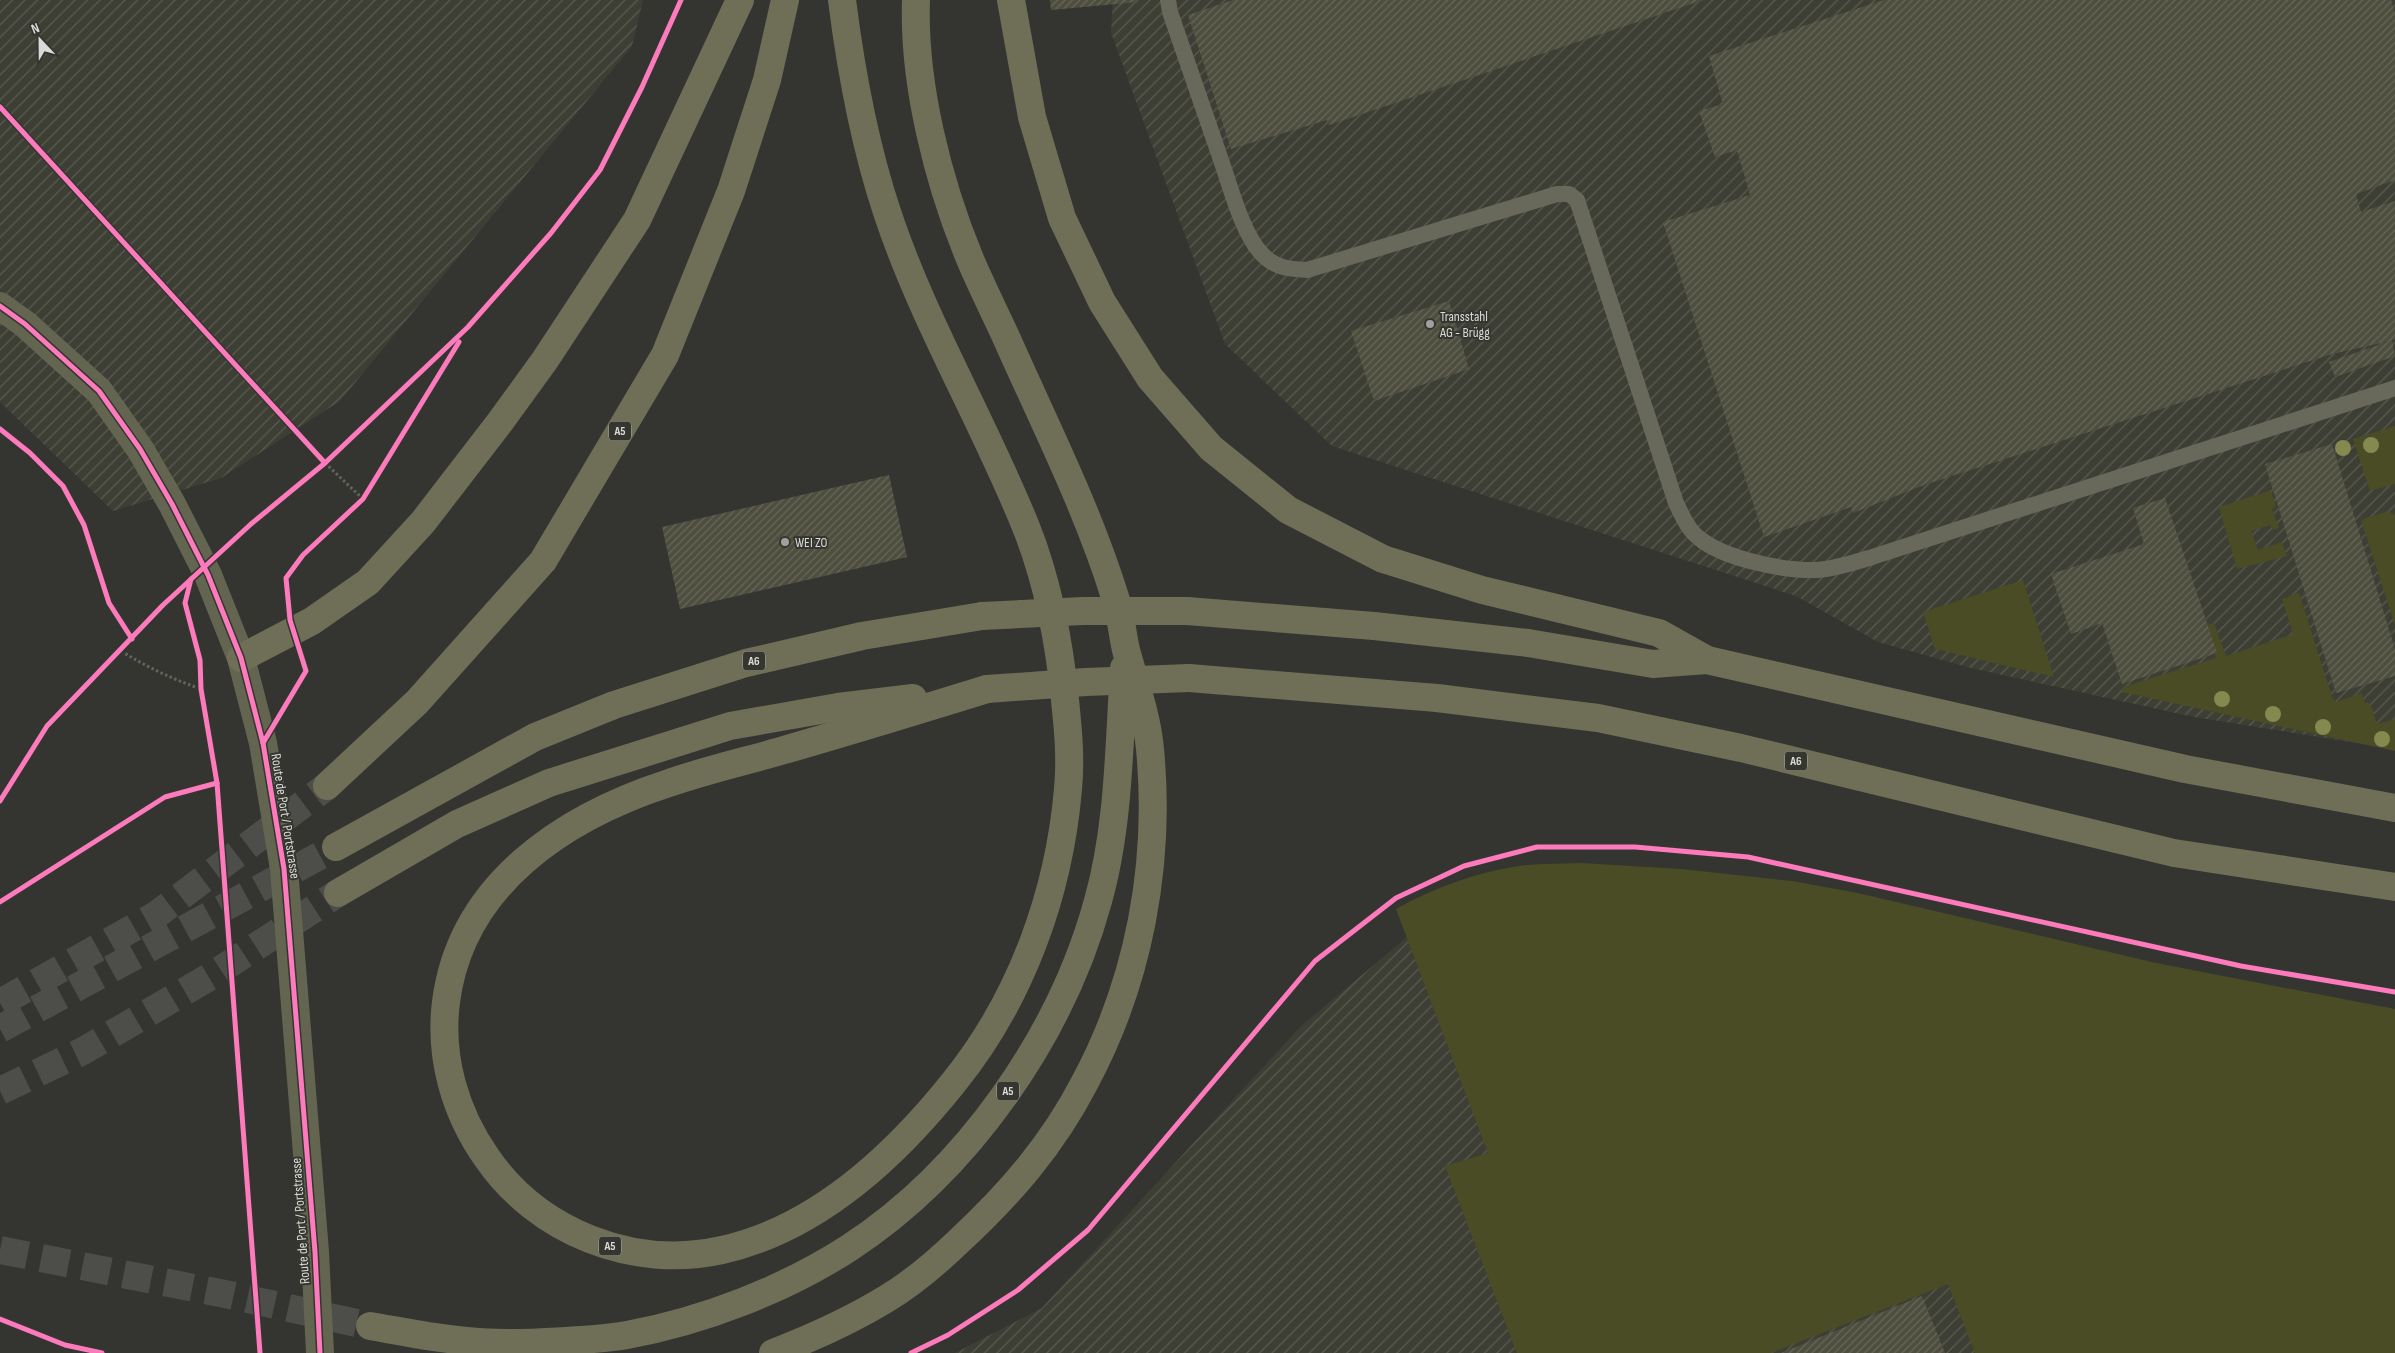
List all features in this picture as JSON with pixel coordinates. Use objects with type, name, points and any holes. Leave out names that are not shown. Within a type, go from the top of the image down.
[{"type":"highway","points":[[242,658],[312,621],[368,582],[423,522],[494,429],[545,360],[637,220],[740,0]]},
{"type":"highway","name":"A5","points":[[327,786],[417,702],[543,561],[660,364],[732,190],[767,80],[785,0]]},
{"type":"highway","name":"A5","points":[[842,0],[848,46],[863,127],[887,212],[921,298],[1027,530],[1050,601],[1062,669],[1069,738],[1069,787],[1059,852],[1047,903],[1025,963],[1000,1013],[975,1056],[934,1106],[884,1158],[831,1200],[791,1226],[753,1242],[720,1251],[688,1257],[652,1254],[614,1247],[583,1237],[555,1223],[508,1187],[482,1152],[464,1121],[449,1076],[443,1030],[449,981],[458,950],[470,923],[510,873],[545,842],[576,823],[651,789],[987,689]]},
{"type":"highway","name":"A5","points":[[773,1353],[843,1324],[888,1298],[926,1272],[997,1206],[1036,1160],[1075,1102],[1111,1030],[1135,959],[1148,894],[1153,824],[1150,747],[1117,602],[1082,507],[969,258],[932,141],[919,80],[916,0]]},
{"type":"highway","points":[[1010,0],[1032,117],[1062,218],[1102,302],[1150,378],[1210,448],[1288,510],[1383,559],[1482,590],[1659,633],[1706,660]]},
{"type":"highway","name":"A6","points":[[336,847],[535,737],[614,705],[746,663],[862,636],[982,616],[1083,610],[1187,611],[1374,626],[1519,642],[1653,664],[1706,660],[2185,769],[2395,808]]},
{"type":"highway","name":"A5","points":[[370,1326],[457,1340],[532,1344],[624,1336],[684,1321],[742,1303],[814,1268],[849,1248],[880,1226],[923,1188],[970,1140],[1011,1086],[1052,1018],[1081,955],[1098,901],[1107,861],[1114,805],[1126,647]]},
{"type":"highway","name":"A6","points":[[338,893],[457,824],[549,783],[730,726],[838,707],[987,689],[1086,682],[1189,678],[1437,698],[1598,718],[1741,748],[2174,853],[2395,887]]},
{"type":"main road","name":"Route de Port / Portstrasse","points":[[0,306],[25,324],[99,391],[140,449],[172,504],[208,575],[242,658],[263,743],[284,869],[315,1252],[320,1353]]},
{"type":"lane","points":[[1168,0],[1170,12],[1233,195],[1251,238],[1261,253],[1274,264],[1287,269],[1307,270],[1557,194],[1570,194],[1577,200],[1676,503],[1686,522],[1698,538],[1728,554],[1794,569],[1817,570],[1836,567],[2395,388]]},
{"type":"path","points":[[318,456],[363,499]]},
{"type":"path","points":[[318,470],[332,457]]},
{"type":"path","points":[[356,505],[368,491]]},
{"type":"path","points":[[114,658],[126,645]]},
{"type":"path","points":[[121,651],[142,664],[175,680],[201,689]]},
{"type":"path","points":[[201,679],[203,698]]},
{"type":"shaded area","points":[[0,0],[643,0],[632,46],[340,401],[221,478],[113,511],[0,402]]},
{"type":"shaded area","points":[[1113,0],[2395,0],[2395,749],[2194,717],[1971,668],[1878,642],[1796,596],[1332,446],[1225,344],[1111,33]]},
{"type":"shaded area","points":[[1425,922],[2395,1353],[955,1353],[1042,1308],[1300,1027]]},
{"type":"green space","points":[[2395,426],[2395,484],[2370,491],[2353,439]]},
{"type":"green space","points":[[2271,490],[2276,507],[2272,509],[2279,528],[2273,530],[2270,525],[2251,531],[2258,550],[2282,542],[2287,556],[2237,569],[2219,507]]},
{"type":"green space","points":[[2388,511],[2395,515],[2395,625],[2361,520]]},
{"type":"green space","points":[[2023,580],[2054,677],[1935,649],[1923,612]]},
{"type":"green space","points":[[2299,593],[2332,697],[2336,702],[2362,693],[2365,703],[2370,703],[2377,724],[2395,719],[2395,751],[2122,692],[2123,687],[2216,658],[2206,625],[2214,623],[2226,656],[2293,634],[2282,599]]},
{"type":"green space","points":[[1581,863],[1681,869],[1792,881],[1858,893],[2156,963],[2395,1009],[2395,1353],[1975,1353],[1948,1284],[1771,1353],[1517,1353],[1445,1166],[1488,1153],[1396,909],[1425,894],[1487,872],[1527,865]]},
{"type":"building","points":[[1050,0],[1138,0],[1138,2],[1051,10]]},
{"type":"building","points":[[1233,0],[1703,0],[1329,125],[1327,120],[1231,149],[1188,15]]},
{"type":"building","points":[[1884,0],[2391,0],[2395,13],[2395,180],[2356,194],[2361,212],[2395,201],[2395,339],[2392,340],[2395,356],[2335,377],[2329,362],[2390,341],[2332,354],[1924,485],[1853,513],[1851,507],[1764,537],[1663,222],[1750,195],[1737,150],[1715,157],[1699,111],[1723,104],[1709,56]]},
{"type":"building","points":[[1449,301],[1469,369],[1374,401],[1351,331]]},
{"type":"building","points":[[2332,444],[2395,649],[2395,676],[2336,693],[2265,464]]},
{"type":"building","name":"WEI ZO","points":[[889,475],[907,557],[680,609],[662,527]]},
{"type":"building","points":[[2165,498],[2217,653],[2122,684],[2102,623],[2071,634],[2051,574],[2144,544],[2133,508]]},
{"type":"building","points":[[1922,1296],[1945,1353],[1781,1353]]},
{"type":"tunnel","points":[[0,1003],[156,915],[327,786]]},
{"type":"tunnel","points":[[0,1029],[336,847]]},
{"type":"tunnel","points":[[0,1091],[83,1051],[211,976],[338,893]]},
{"type":"tunnel","points":[[0,1250],[230,1295],[370,1326]]},
{"type":"cycle path","points":[[0,801],[47,726],[163,605],[251,524],[325,463],[468,327],[551,233],[600,170],[642,87],[681,0]]},
{"type":"cycle path","points":[[0,107],[325,463]]},
{"type":"cycle path","points":[[0,306],[25,324],[99,391],[140,449],[172,504],[208,575],[241,658],[263,743],[284,869],[315,1252],[320,1353]]},
{"type":"cycle path","points":[[263,743],[306,671],[290,620],[286,578],[303,555],[363,499],[459,342]]},
{"type":"cycle path","points":[[0,429],[30,453],[63,486],[84,525],[109,603],[132,639]]},
{"type":"cycle path","points":[[191,579],[185,603],[200,660],[201,689],[217,783],[260,1353]]},
{"type":"cycle path","points":[[0,902],[165,797],[217,783]]},
{"type":"cycle path","points":[[911,1353],[948,1335],[1018,1290],[1088,1230],[1315,961],[1396,898],[1464,866],[1537,847],[1635,847],[1748,857],[2241,966],[2395,992]]},
{"type":"cycle path","points":[[0,1319],[65,1345],[102,1353]]},
{"type":"place","name":"Transstahl AG - Brügg","points":[[1430,324]]},
{"type":"place","name":"WEI ZO","points":[[785,542]]}]
